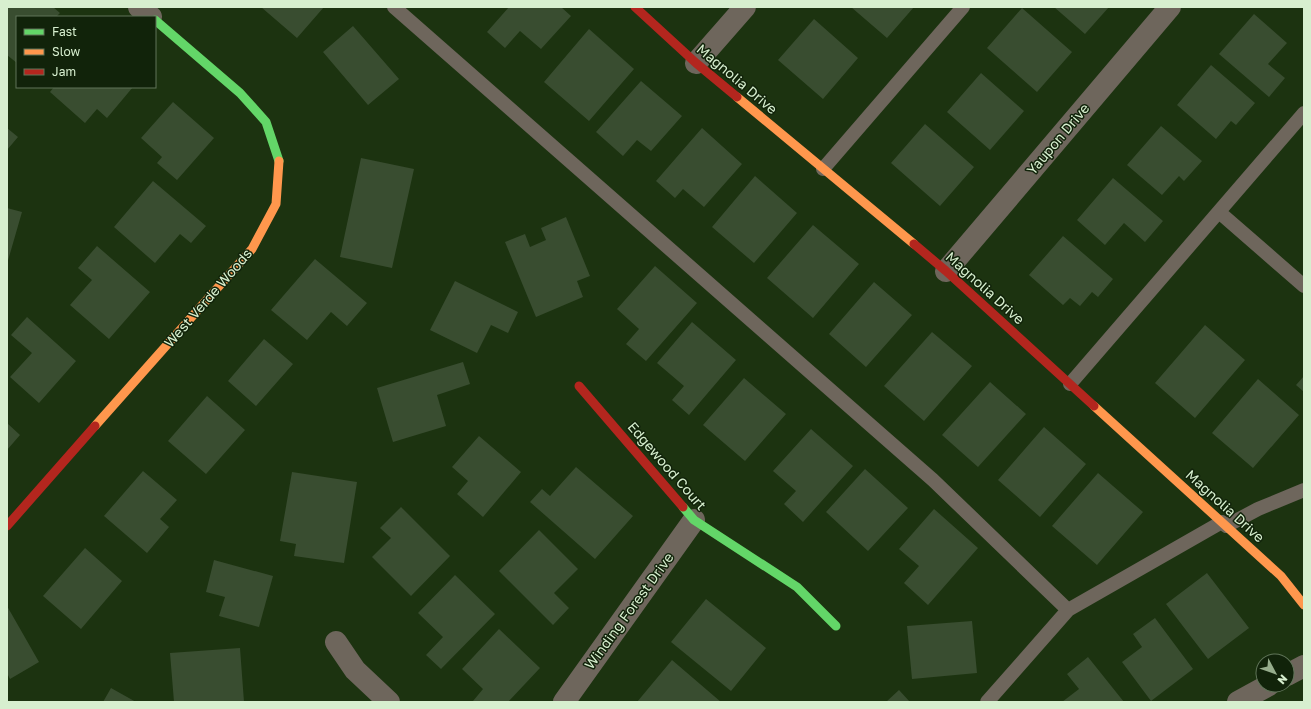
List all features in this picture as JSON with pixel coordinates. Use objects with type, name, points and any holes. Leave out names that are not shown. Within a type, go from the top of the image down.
[{"type":"street","points":[[139,7],[150,16]]},
{"type":"street","name":"Magnolia Drive","points":[[635,7],[696,63],[946,272],[1281,576],[1304,605]]},
{"type":"street","points":[[696,63],[745,7]]},
{"type":"street","name":"Yaupon Drive","points":[[946,272],[1170,7]]},
{"type":"street","name":"West Verde Woods","points":[[7,526],[252,249],[276,204],[278,160],[266,122],[240,93],[156,21]]},
{"type":"street","name":"Edgewood Court","points":[[579,386],[694,520],[797,587],[836,626]]},
{"type":"street","name":"Winding Forest Drive","points":[[564,702],[694,520]]},
{"type":"street","points":[[336,642],[355,670],[389,702]]},
{"type":"street","points":[[1295,671],[1304,666]]},
{"type":"street","points":[[1238,702],[1255,693]]},
{"type":"lane","points":[[394,7],[933,480],[1068,610]]},
{"type":"lane","points":[[823,169],[963,7]]},
{"type":"lane","points":[[1070,384],[1304,113]]},
{"type":"lane","points":[[1219,212],[1304,286]]},
{"type":"lane","points":[[987,702],[1068,610],[1224,524],[1304,490]]},
{"type":"building","points":[[7,7],[53,7],[60,13],[57,16],[16,16],[16,62],[7,55]]},
{"type":"building","points":[[261,7],[324,7],[297,38]]},
{"type":"building","points":[[509,7],[561,7],[571,16],[541,49],[520,31],[505,48],[487,32]]},
{"type":"building","points":[[851,7],[914,7],[887,38]]},
{"type":"building","points":[[1054,7],[1109,7],[1085,34]]},
{"type":"building","points":[[1022,8],[1072,52],[1037,92],[987,48]]},
{"type":"building","points":[[1254,14],[1287,43],[1268,64],[1285,78],[1269,97],[1219,54]]},
{"type":"building","points":[[814,19],[858,58],[823,99],[778,60]]},
{"type":"building","points":[[353,26],[399,79],[368,105],[323,52]]},
{"type":"building","points":[[589,29],[634,69],[589,121],[544,82]]},
{"type":"building","points":[[1211,65],[1255,103],[1236,125],[1231,121],[1216,139],[1177,105]]},
{"type":"building","points":[[981,73],[1024,111],[990,150],[947,112]]},
{"type":"building","points":[[641,81],[682,116],[651,151],[637,140],[623,156],[596,132]]},
{"type":"building","points":[[53,88],[132,88],[107,118],[97,109],[85,123],[50,92]]},
{"type":"building","points":[[173,102],[214,138],[177,180],[157,163],[162,157],[141,138]]},
{"type":"building","points":[[925,124],[974,167],[940,206],[891,163]]},
{"type":"building","points":[[1161,126],[1202,161],[1184,181],[1179,176],[1162,195],[1127,165]]},
{"type":"building","points":[[7,128],[18,137],[7,150]]},
{"type":"building","points":[[702,128],[742,164],[704,207],[683,189],[675,198],[656,181]]},
{"type":"building","points":[[361,158],[414,169],[392,268],[340,257]]},
{"type":"building","points":[[755,176],[797,213],[754,263],[712,227]]},
{"type":"building","points":[[1113,178],[1163,221],[1145,242],[1124,223],[1105,245],[1077,220]]},
{"type":"building","points":[[153,181],[206,226],[191,243],[180,234],[155,263],[114,227]]},
{"type":"building","points":[[7,208],[22,212],[7,264]]},
{"type":"building","points":[[566,217],[590,276],[577,281],[583,297],[536,317],[505,242],[525,234],[530,247],[546,240],[541,228]]},
{"type":"building","points":[[813,225],[859,264],[813,318],[767,278]]},
{"type":"building","points":[[1063,236],[1113,279],[1098,297],[1092,292],[1080,306],[1070,298],[1063,305],[1029,275]]},
{"type":"building","points":[[97,246],[150,292],[109,339],[70,305],[92,280],[78,268]]},
{"type":"building","points":[[315,259],[367,303],[347,326],[331,312],[307,340],[271,310]]},
{"type":"building","points":[[655,266],[697,303],[646,361],[626,344],[639,329],[617,309]]},
{"type":"building","points":[[455,281],[518,312],[508,333],[491,325],[477,353],[430,330]]},
{"type":"building","points":[[874,282],[912,315],[866,367],[829,334]]},
{"type":"building","points":[[27,317],[76,361],[39,403],[10,377],[32,353],[11,335]]},
{"type":"building","points":[[692,322],[736,360],[689,415],[672,400],[684,386],[657,363]]},
{"type":"building","points":[[1205,325],[1245,360],[1195,418],[1155,383]]},
{"type":"building","points":[[932,332],[972,366],[924,421],[884,386]]},
{"type":"building","points":[[264,339],[293,364],[256,406],[228,381]]},
{"type":"building","points":[[463,362],[470,384],[437,395],[446,426],[393,442],[377,388]]},
{"type":"building","points":[[1304,376],[1304,392],[1296,385]]},
{"type":"building","points":[[744,378],[786,414],[745,461],[703,425]]},
{"type":"building","points":[[1258,379],[1299,415],[1253,468],[1212,433]]},
{"type":"building","points":[[990,382],[1026,414],[978,467],[942,435]]},
{"type":"building","points":[[207,396],[245,430],[206,474],[168,441]]},
{"type":"building","points":[[7,423],[20,435],[7,450]]},
{"type":"building","points":[[1044,427],[1086,464],[1040,517],[998,480]]},
{"type":"building","points":[[811,429],[853,466],[803,522],[784,504],[796,491],[773,471]]},
{"type":"building","points":[[479,436],[521,472],[483,517],[457,494],[468,481],[452,467]]},
{"type":"building","points":[[576,467],[633,516],[595,559],[530,502],[542,489],[550,496]]},
{"type":"building","points":[[865,469],[908,508],[868,551],[826,512]]},
{"type":"building","points":[[143,471],[177,500],[160,519],[169,527],[147,553],[104,516]]},
{"type":"building","points":[[292,472],[357,482],[344,563],[294,556],[296,544],[280,541]]},
{"type":"building","points":[[1098,473],[1143,512],[1097,565],[1052,526]]},
{"type":"building","points":[[401,507],[450,556],[411,596],[372,557],[391,538],[380,528]]},
{"type":"building","points":[[934,509],[978,548],[928,605],[904,583],[919,566],[899,549]]},
{"type":"building","points":[[539,530],[578,569],[554,593],[569,608],[553,625],[499,571]]},
{"type":"building","points":[[85,548],[122,581],[81,629],[43,596]]},
{"type":"building","points":[[214,560],[273,576],[259,627],[219,616],[225,597],[206,592]]},
{"type":"building","points":[[1207,573],[1249,628],[1208,659],[1166,604]]},
{"type":"building","points":[[455,575],[495,614],[441,669],[426,655],[443,637],[418,613]]},
{"type":"building","points":[[706,599],[766,648],[731,691],[671,642]]},
{"type":"building","points":[[7,606],[39,662],[10,679],[7,673]]},
{"type":"building","points":[[1155,618],[1193,669],[1151,701],[1122,662],[1142,647],[1133,634]]},
{"type":"building","points":[[972,621],[977,673],[912,679],[907,626]]},
{"type":"building","points":[[499,629],[540,668],[508,702],[474,702],[473,701],[483,689],[462,669]]},
{"type":"building","points":[[240,648],[244,702],[174,702],[170,653]]},
{"type":"building","points":[[1088,657],[1124,702],[1062,702],[1079,689],[1067,674]]},
{"type":"building","points":[[672,660],[721,702],[637,702]]},
{"type":"building","points":[[111,688],[136,702],[103,702]]},
{"type":"building","points":[[899,690],[910,702],[886,702]]},
{"type":"traffic: fast","points":[[156,21],[240,93],[266,122],[279,161]]},
{"type":"traffic: fast","points":[[683,507],[694,520],[797,587],[836,626]]},
{"type":"traffic: slow","points":[[737,97],[914,244]]},
{"type":"traffic: slow","points":[[95,426],[252,249],[276,204],[279,161]]},
{"type":"traffic: slow","points":[[1094,406],[1281,576],[1304,605]]},
{"type":"traffic: jam","points":[[635,7],[696,63],[737,97]]},
{"type":"traffic: jam","points":[[914,244],[946,271],[1094,406]]},
{"type":"traffic: jam","points":[[579,386],[683,507]]},
{"type":"traffic: jam","points":[[7,526],[95,426]]}]
